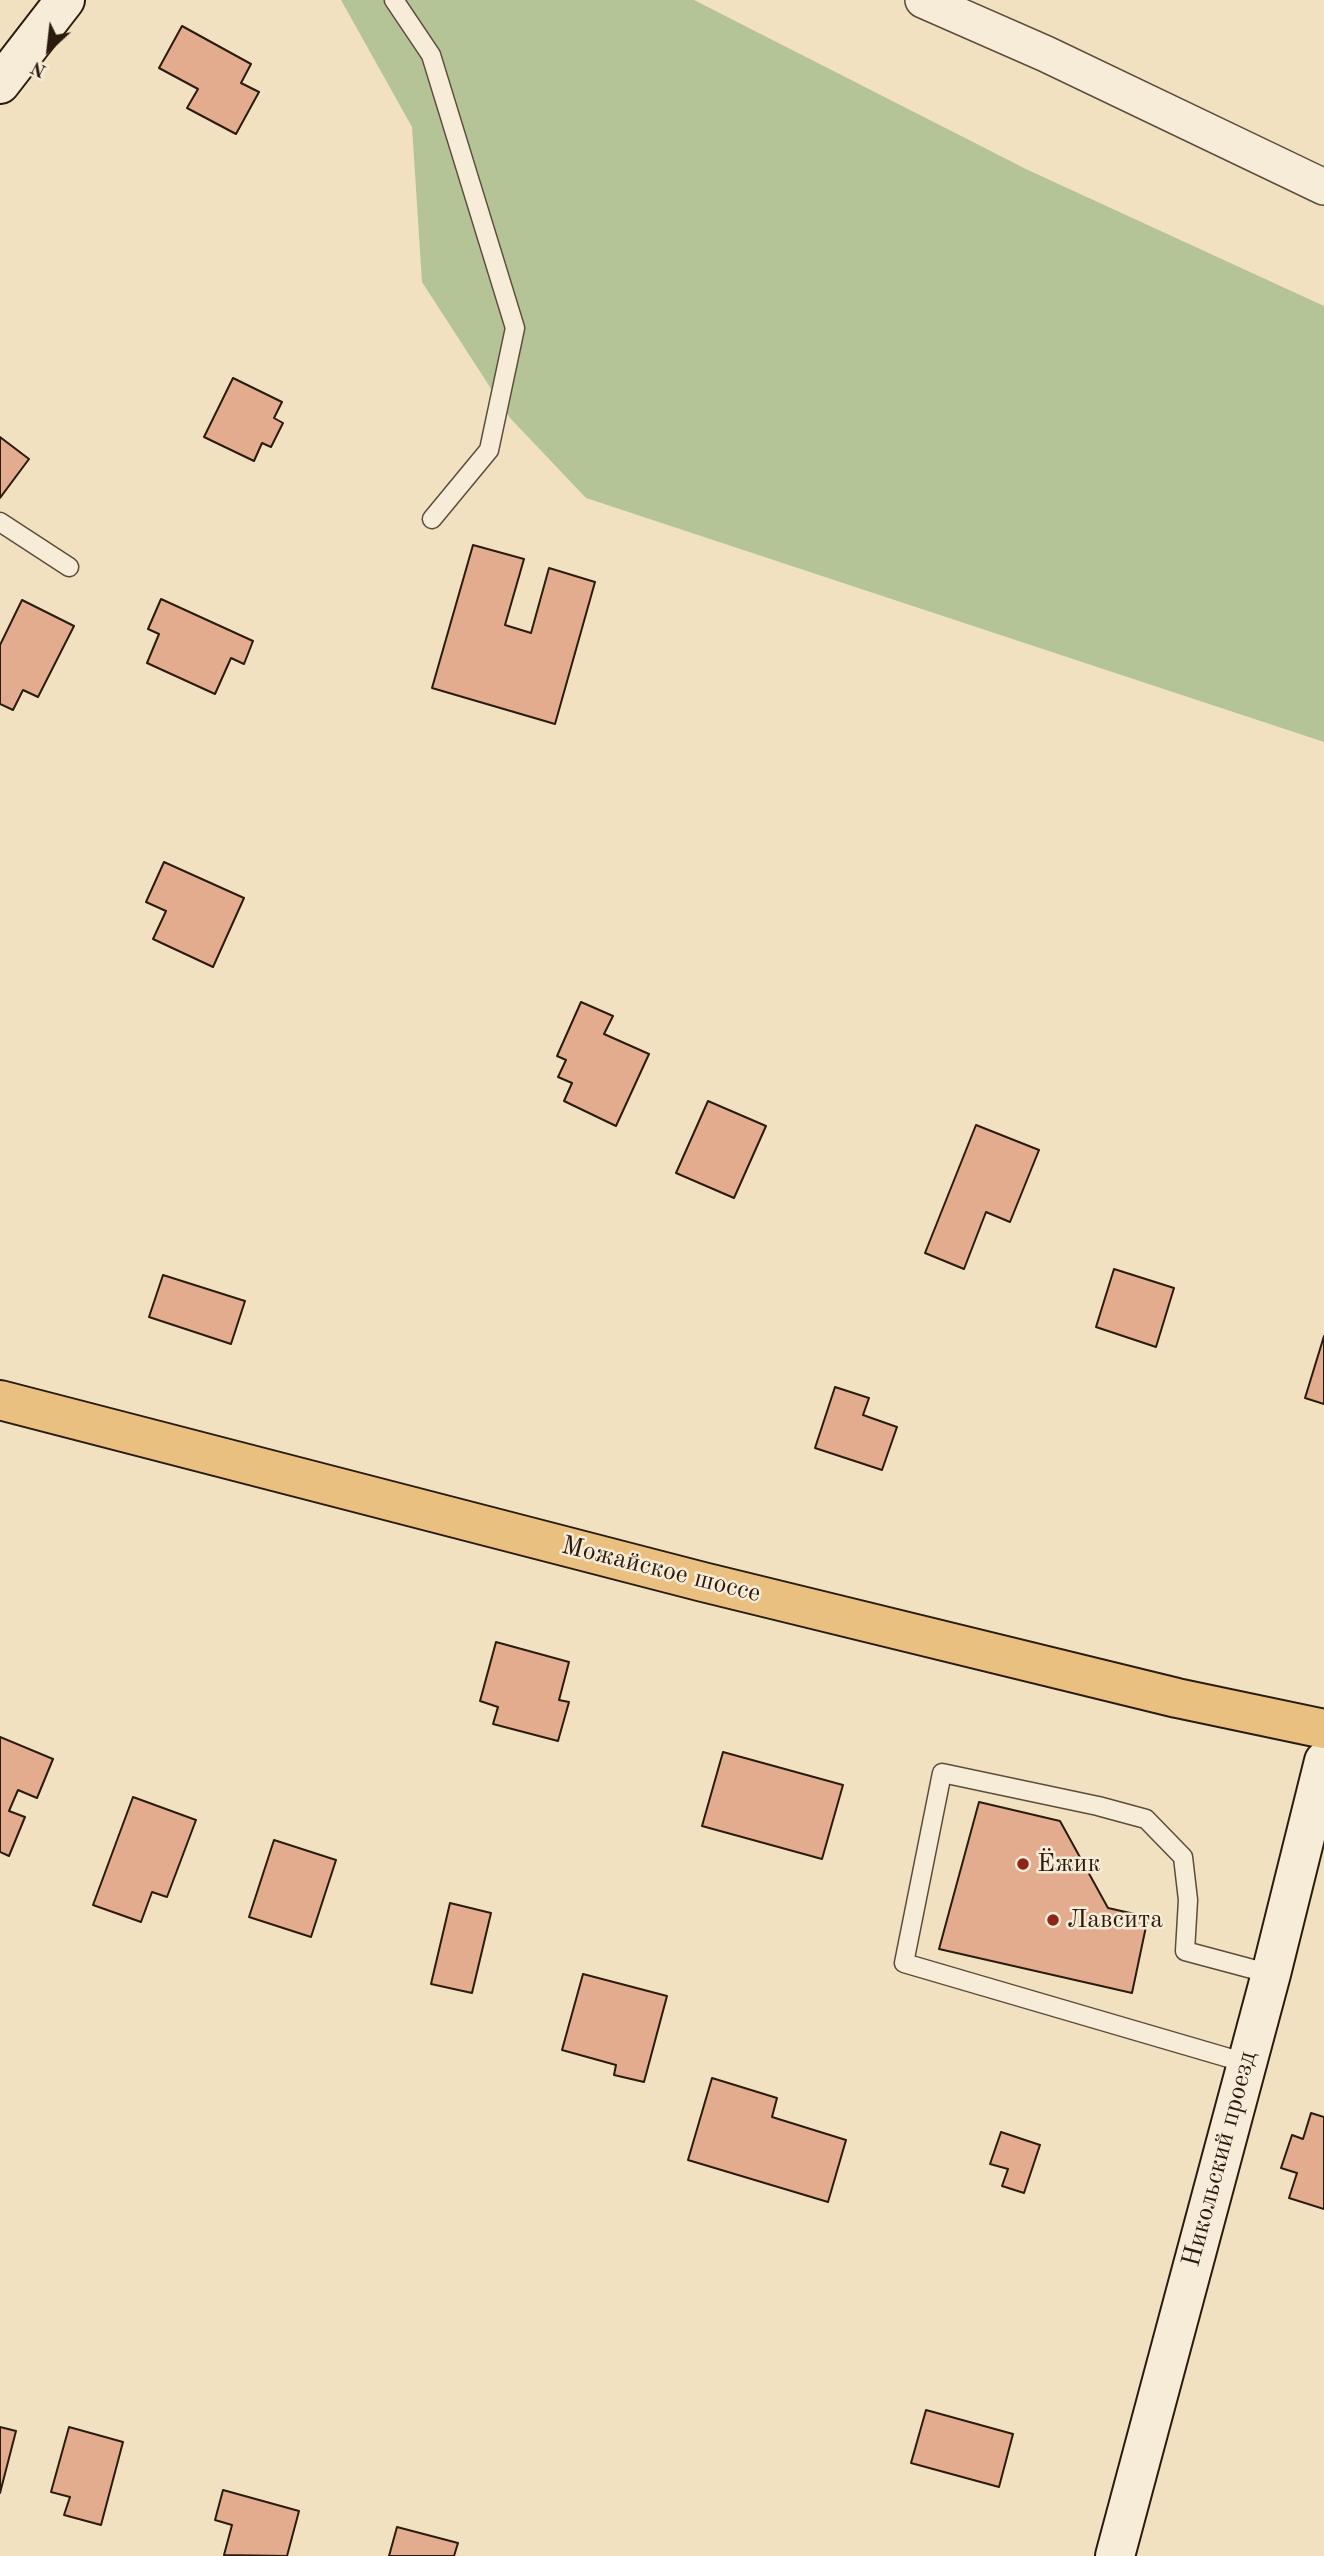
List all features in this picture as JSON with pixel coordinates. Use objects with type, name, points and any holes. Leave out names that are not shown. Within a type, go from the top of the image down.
[{"type":"main road","points":[[0,84],[65,0]]},
{"type":"main road","name":"Можайское шоссе","points":[[0,1399],[703,1582],[1177,1698],[1324,1729]]},
{"type":"main road","name":"Никольский проезд","points":[[1115,2556],[1271,1974],[1324,1761]]},
{"type":"street","points":[[923,0],[1046,54],[1324,187]]},
{"type":"lane","points":[[394,0],[431,55],[515,328],[489,450],[432,519]]},
{"type":"lane","points":[[0,522],[69,567]]},
{"type":"lane","points":[[1246,2063],[904,1964],[942,1773],[1098,1806],[1146,1819],[1182,1857],[1188,1900],[1185,1951],[1271,1974]]},
{"type":"green space","points":[[341,0],[694,0],[1028,170],[1324,306],[1324,742],[586,498],[510,418],[422,282],[412,127]]},
{"type":"building","points":[[182,26],[251,64],[241,83],[259,92],[236,134],[187,108],[198,89],[159,68]]},
{"type":"building","points":[[233,378],[282,402],[274,418],[283,423],[271,447],[262,443],[254,461],[204,437]]},
{"type":"building","points":[[0,437],[29,459],[0,498]]},
{"type":"building","points":[[473,545],[524,559],[505,625],[531,633],[549,568],[595,582],[555,724],[432,688]]},
{"type":"building","points":[[161,599],[253,641],[244,664],[231,658],[215,694],[147,663],[159,634],[148,629]]},
{"type":"building","points":[[22,600],[74,626],[38,697],[23,690],[13,710],[0,704],[0,645]]},
{"type":"building","points":[[164,862],[244,898],[213,967],[153,939],[166,911],[146,902]]},
{"type":"building","points":[[581,1002],[613,1016],[604,1034],[649,1054],[616,1126],[564,1101],[572,1083],[558,1077],[566,1060],[557,1056]]},
{"type":"building","points":[[708,1101],[766,1126],[734,1198],[676,1173]]},
{"type":"building","points":[[976,1125],[1039,1150],[1010,1222],[986,1212],[964,1269],[925,1253]]},
{"type":"building","points":[[1114,1269],[1174,1288],[1156,1347],[1096,1327]]},
{"type":"building","points":[[163,1275],[245,1301],[231,1344],[149,1317]]},
{"type":"building","points":[[1324,1336],[1324,1404],[1305,1398]]},
{"type":"building","points":[[835,1387],[869,1398],[863,1415],[897,1427],[882,1470],[815,1448]]},
{"type":"building","points":[[496,1642],[569,1662],[559,1700],[569,1702],[558,1741],[493,1724],[498,1707],[480,1701]]},
{"type":"building","points":[[0,1737],[53,1759],[37,1798],[18,1790],[9,1811],[25,1817],[9,1856],[0,1852]]},
{"type":"building","points":[[723,1752],[843,1785],[822,1859],[702,1826]]},
{"type":"building","points":[[133,1797],[196,1820],[167,1897],[152,1892],[141,1922],[93,1905]]},
{"type":"building","name":"Ёжик","points":[[979,1802],[1060,1821],[1108,1908],[1148,1917],[1132,1993],[939,1949]]},
{"type":"building","points":[[274,1840],[336,1860],[311,1937],[249,1917]]},
{"type":"building","points":[[450,1903],[491,1913],[472,1993],[431,1984]]},
{"type":"building","points":[[583,1974],[667,1996],[644,2082],[614,2075],[616,2065],[562,2050]]},
{"type":"building","points":[[712,2078],[777,2098],[772,2117],[846,2140],[828,2202],[688,2160]]},
{"type":"building","points":[[1311,2113],[1324,2117],[1324,2209],[1289,2198],[1297,2173],[1281,2168],[1292,2135],[1303,2139]]},
{"type":"building","points":[[1001,2132],[1040,2145],[1024,2193],[1002,2186],[1008,2169],[990,2164]]},
{"type":"building","points":[[926,2410],[1013,2434],[999,2487],[911,2463]]},
{"type":"building","points":[[0,2427],[16,2431],[0,2493]]},
{"type":"building","points":[[69,2427],[123,2442],[101,2525],[64,2515],[70,2497],[51,2492]]},
{"type":"building","points":[[223,2490],[299,2511],[287,2556],[224,2555],[232,2525],[215,2520]]},
{"type":"building","points":[[397,2527],[458,2543],[454,2556],[389,2556]]},
{"type":"place","name":"Ёжик","points":[[1023,1864]]},
{"type":"place","name":"Лавсита","points":[[1053,1920]]}]
